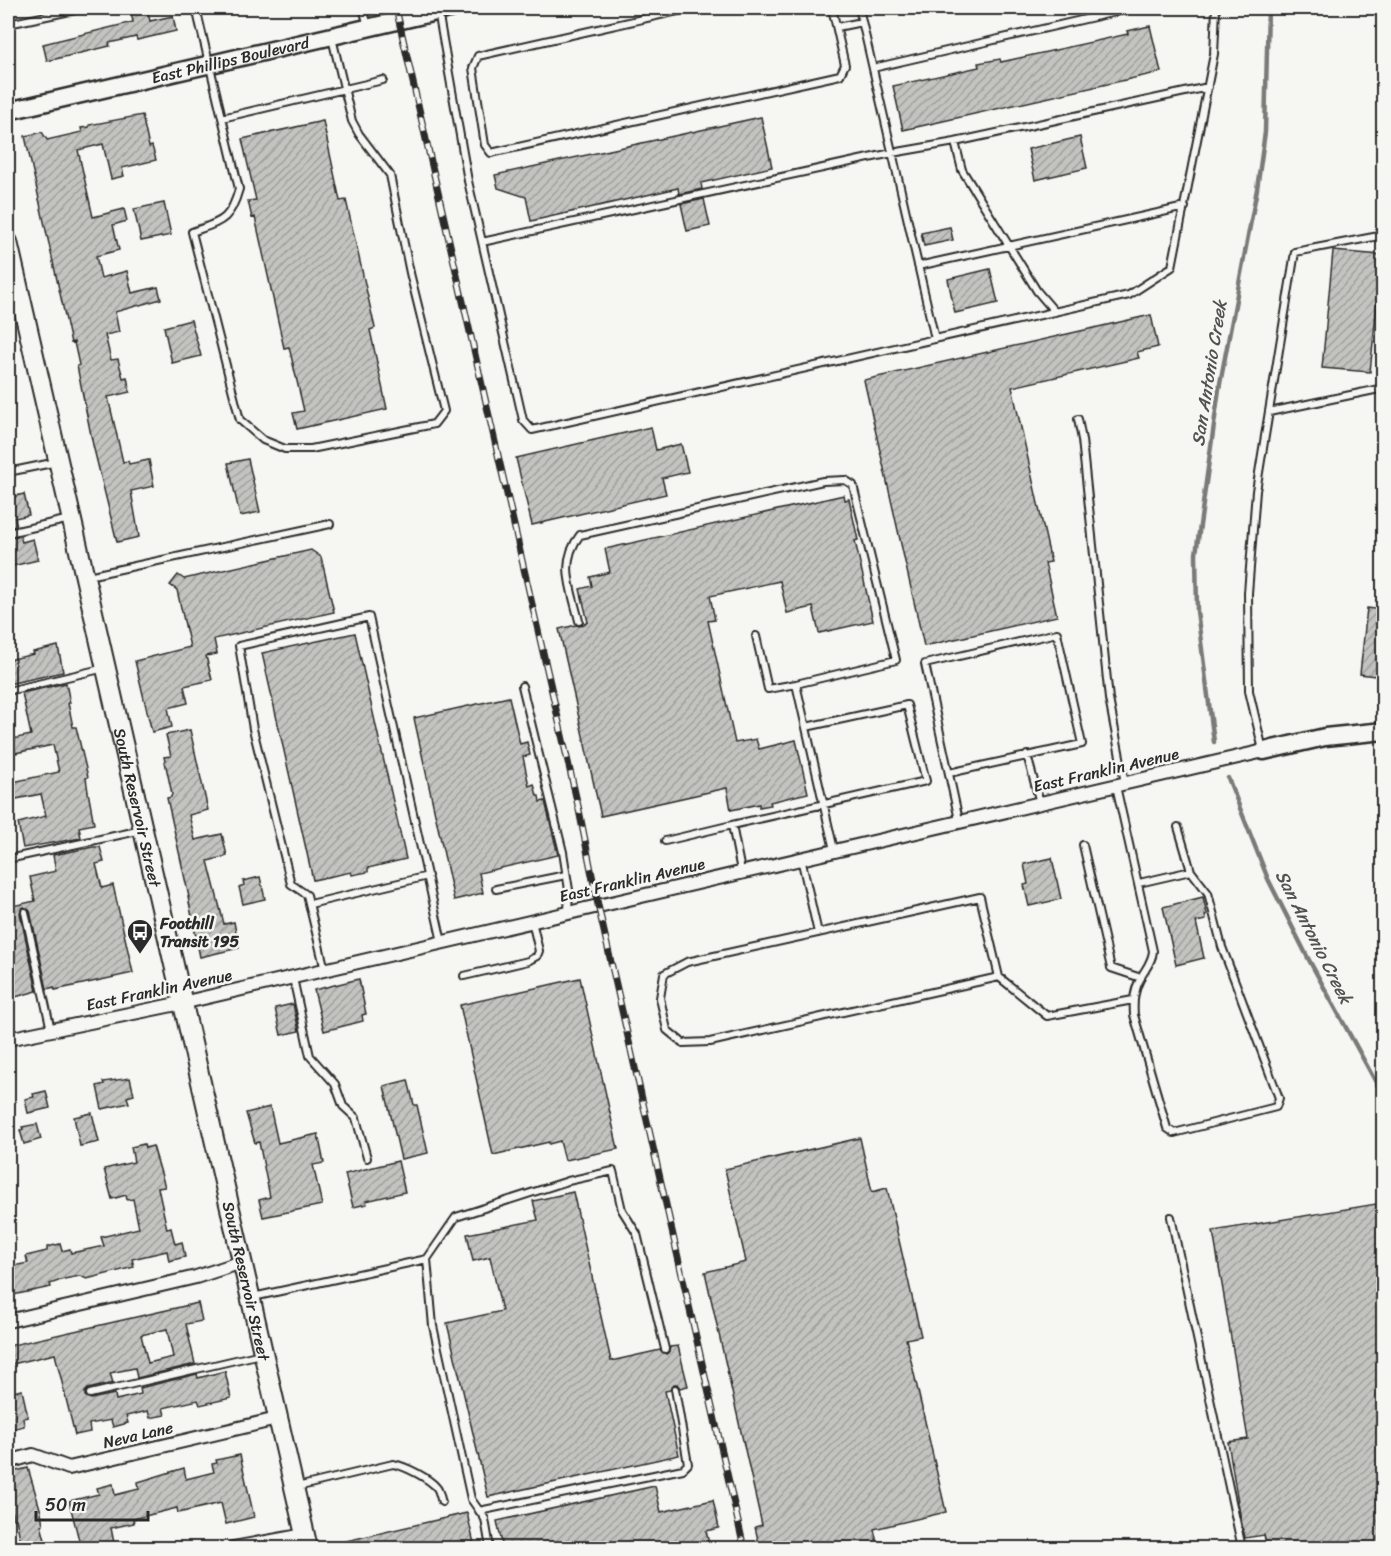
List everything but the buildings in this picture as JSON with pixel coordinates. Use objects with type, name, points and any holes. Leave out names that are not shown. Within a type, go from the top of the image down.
[{"type":"main road","name":"South Reservoir Street","points":[[8,242],[306,1542]]},
{"type":"street","name":"East Phillips Boulevard","points":[[8,111],[443,9]]},
{"type":"street","points":[[1264,751],[1325,737],[1383,731]]},
{"type":"street","name":"East Franklin Avenue","points":[[8,1039],[183,1003],[959,820],[1264,751]]},
{"type":"street","points":[[8,1321],[196,1277],[242,1262]]},
{"type":"street","name":"Neva Lane","points":[[8,1462],[33,1455],[69,1468],[277,1419]]},
{"type":"street","points":[[233,1548],[306,1542]]},
{"type":"lane","points":[[8,24],[85,8]]},
{"type":"lane","points":[[196,8],[239,189],[234,208],[226,217],[192,232],[240,420],[263,440],[285,448],[311,449],[434,424],[444,411],[410,273],[390,175],[352,121],[331,35]]},
{"type":"lane","points":[[363,8],[368,26]]},
{"type":"lane","points":[[691,8],[663,11],[478,56],[473,68],[484,145],[491,153],[840,75],[845,65],[832,8]]},
{"type":"lane","points":[[859,8],[935,339]]},
{"type":"lane","points":[[873,68],[1133,8]]},
{"type":"lane","points":[[443,9],[468,181],[523,420],[532,430],[1129,295],[1172,267],[1214,54],[1216,10]]},
{"type":"lane","points":[[837,27],[862,22]]},
{"type":"lane","points":[[222,117],[383,80]]},
{"type":"lane","points":[[482,242],[1208,87]]},
{"type":"lane","points":[[956,142],[962,170],[1037,291],[1054,312]]},
{"type":"lane","points":[[918,266],[1185,207]]},
{"type":"lane","points":[[1264,751],[1249,692],[1248,593],[1256,491],[1295,252],[1383,235]]},
{"type":"lane","points":[[1269,412],[1383,388]]},
{"type":"lane","points":[[1078,419],[1120,784],[1153,951],[1153,959],[1141,978],[1132,1000],[1134,1016],[1167,1128],[1174,1132],[1276,1107],[1279,1098],[1222,947],[1208,894],[1191,871],[1178,827]]},
{"type":"lane","points":[[8,472],[58,462]]},
{"type":"lane","points":[[579,621],[566,567],[572,546],[580,535],[823,481],[845,480],[853,485],[896,660],[768,689],[756,636]]},
{"type":"lane","points":[[8,533],[71,519]]},
{"type":"lane","points":[[84,577],[330,524]]},
{"type":"lane","points":[[325,970],[307,895],[291,884],[253,729],[239,646],[369,617],[442,942]]},
{"type":"lane","points":[[949,773],[1082,744],[1057,633],[925,664],[959,820]]},
{"type":"lane","points":[[8,691],[105,668]]},
{"type":"lane","points":[[796,684],[834,850]]},
{"type":"lane","points":[[522,686],[563,852],[569,890],[568,912]]},
{"type":"lane","points":[[665,841],[926,781],[907,705],[806,727]]},
{"type":"lane","points":[[1028,755],[1040,803]]},
{"type":"lane","points":[[732,825],[741,871]]},
{"type":"lane","points":[[8,859],[142,830]]},
{"type":"lane","points":[[1083,845],[1111,968],[1141,978]]},
{"type":"lane","points":[[801,858],[818,933]]},
{"type":"lane","points":[[1138,883],[1191,871]]},
{"type":"lane","points":[[496,889],[566,874]]},
{"type":"lane","points":[[310,904],[428,876]]},
{"type":"lane","points":[[999,977],[710,1042],[683,1043],[668,1030],[660,998],[664,974],[687,962],[980,897],[999,977],[1047,1016],[1132,1000]]},
{"type":"lane","points":[[25,912],[51,1030]]},
{"type":"lane","points":[[464,976],[528,961],[537,956],[539,951],[531,921]]},
{"type":"lane","points":[[293,977],[310,1056],[335,1084],[343,1106],[356,1118],[367,1158]]},
{"type":"lane","points":[[490,1548],[484,1519],[471,1499],[433,1326],[427,1259],[456,1217],[568,1181],[613,1171],[622,1210],[637,1234],[665,1348]]},
{"type":"lane","points":[[1171,1217],[1242,1548]]},
{"type":"lane","points":[[250,1298],[427,1259]]},
{"type":"lane","points":[[90,1394],[262,1354]]},
{"type":"lane","points":[[479,1511],[683,1469],[688,1464],[675,1389]]},
{"type":"lane","points":[[294,1488],[393,1464],[404,1466],[432,1484],[438,1489],[442,1502]]},
{"type":"waterway","name":"San Antonio Creek","points":[[1214,742],[1197,611],[1196,554],[1219,389],[1257,189],[1265,132],[1268,8]]},
{"type":"waterway","name":"San Antonio Creek","points":[[1228,778],[1268,879],[1309,960],[1378,1086],[1384,1104]]},
{"type":"railway","points":[[396,8],[744,1548]]},
{"type":"place","name":"Foothill Transit 195","points":[[140,955]]}]
